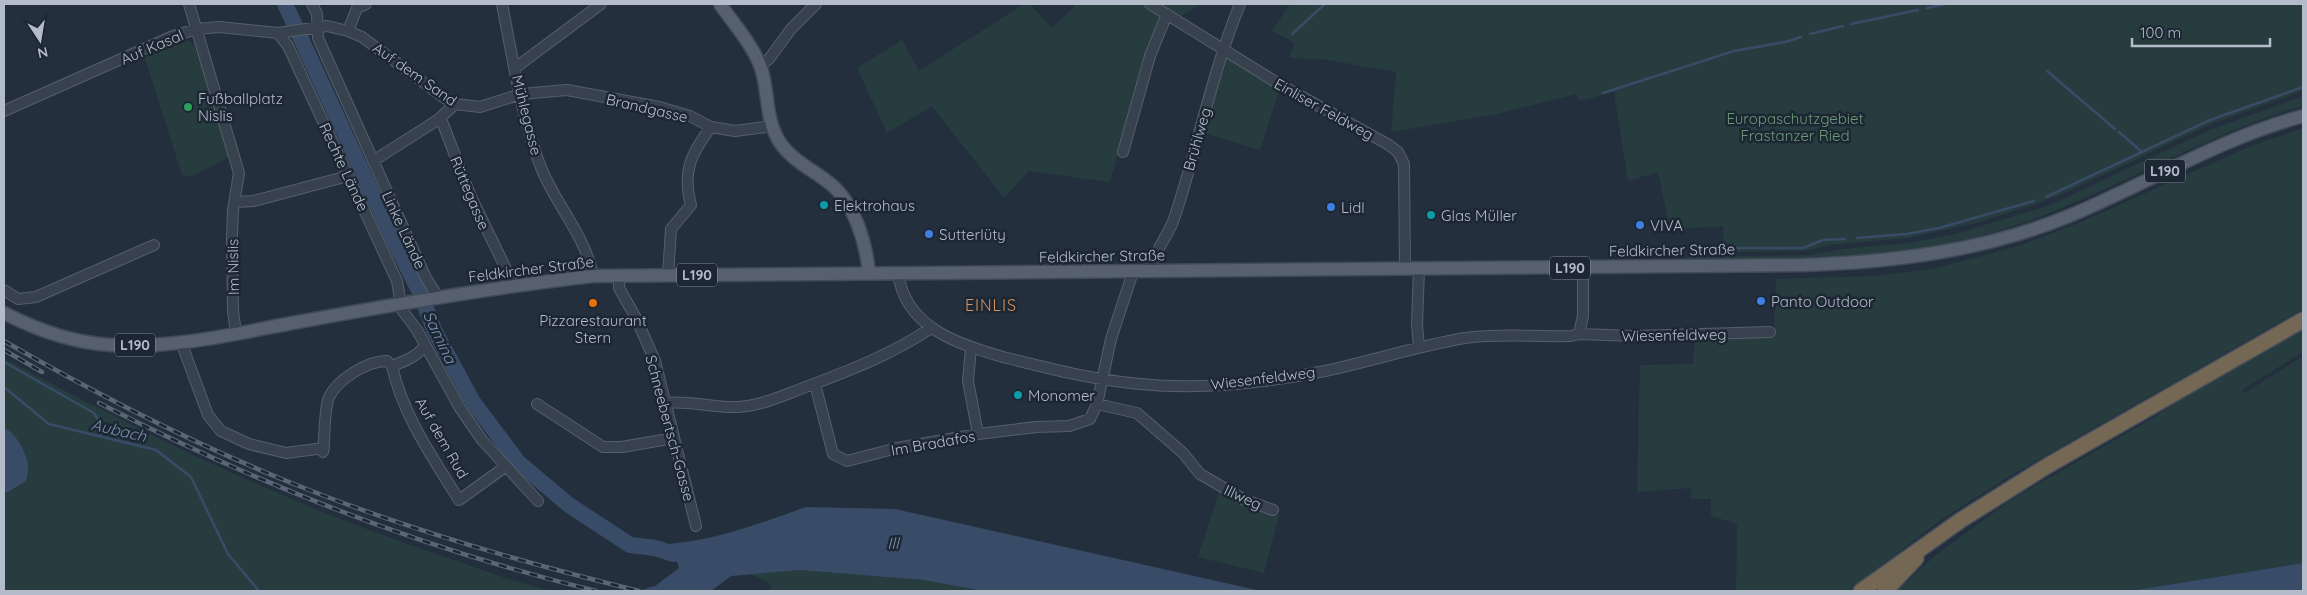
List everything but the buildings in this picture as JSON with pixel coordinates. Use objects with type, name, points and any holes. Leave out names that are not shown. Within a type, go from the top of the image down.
[{"type":"highway","points":[[1861,591],[1899,562],[1929,544],[1961,520],[2046,466],[2303,320]]},
{"type":"highway","points":[[1885,591],[1929,544]]},
{"type":"main road","points":[[720,4],[760,65],[772,126],[786,150],[831,184],[843,198],[857,226],[868,258],[869,273]]},
{"type":"main road","name":"Feldkircher Straße","points":[[403,303],[593,276],[1802,266],[1862,263],[1929,255],[2028,231],[2070,216],[2242,137],[2303,116]]},
{"type":"main road","name":"L190","points":[[4,312],[32,326],[89,343],[113,346],[181,342],[403,303]]},
{"type":"street","name":"Im Nislis","points":[[188,4],[239,173],[232,235],[233,311],[236,333]]},
{"type":"street","name":"Linke Lände","points":[[312,4],[317,14],[314,28],[318,38],[426,278],[437,298]]},
{"type":"street","points":[[348,31],[357,8],[366,4]]},
{"type":"street","name":"Mühlegasse","points":[[502,4],[531,140],[543,172],[589,257],[593,276]]},
{"type":"street","points":[[515,68],[601,4]]},
{"type":"street","points":[[760,65],[769,59],[791,29],[816,4]]},
{"type":"street","name":"Einliser Feldweg","points":[[1150,4],[1222,50],[1279,84],[1390,145],[1398,152],[1404,164],[1405,269]]},
{"type":"street","name":"Brühlweg","points":[[1150,271],[1153,257],[1174,219],[1222,50],[1240,4]]},
{"type":"street","points":[[1123,152],[1150,56],[1167,14]]},
{"type":"street","name":"Auf dem Sand","points":[[314,28],[327,26],[348,31],[362,37],[455,104],[480,107],[521,94]]},
{"type":"street","name":"Auf Kasal","points":[[4,111],[173,36],[219,27],[282,33],[314,28]]},
{"type":"street","name":"Rechte Lände","points":[[282,33],[397,281],[403,303]]},
{"type":"street","name":"Brandgasse","points":[[521,94],[567,90],[659,107],[690,116],[711,127],[735,131],[772,126]]},
{"type":"street","points":[[373,161],[439,119],[455,104]]},
{"type":"street","name":"Rüttegasse","points":[[439,119],[443,124],[471,197],[510,276],[512,286]]},
{"type":"street","points":[[668,276],[671,229],[690,205],[686,187],[688,168],[696,147],[711,127]]},
{"type":"street","points":[[235,202],[254,201],[348,176]]},
{"type":"street","points":[[4,290],[18,299],[36,298],[154,244]]},
{"type":"street","points":[[1419,268],[1417,324],[1419,348]]},
{"type":"street","points":[[1579,334],[1583,316],[1583,268]]},
{"type":"street","points":[[1104,380],[1111,339],[1132,272]]},
{"type":"street","name":"Wiesenfeldweg","points":[[898,273],[903,293],[931,328],[944,337],[972,348],[1104,380],[1169,386],[1272,380],[1324,371],[1467,338],[1579,334],[1634,336],[1770,332]]},
{"type":"street","name":"Schneebertsch-Gasse","points":[[619,276],[619,288],[636,318],[655,361],[696,526]]},
{"type":"street","name":"Auf dem Rud","points":[[403,303],[402,310],[425,345],[460,408],[482,440],[505,467],[538,500]]},
{"type":"street","points":[[665,403],[676,402],[738,407],[765,402],[874,361],[898,349],[931,328]]},
{"type":"street","points":[[181,342],[208,414],[221,431],[249,444],[286,453],[324,450],[329,397],[357,370],[370,363],[387,361],[392,366],[420,353],[425,345]]},
{"type":"street","points":[[972,348],[968,381],[978,434]]},
{"type":"street","name":"Auf dem Rud","points":[[392,366],[397,389],[423,442],[459,500],[505,467]]},
{"type":"street","name":"Im Bradafos","points":[[815,384],[833,454],[847,461],[897,448],[978,434],[1036,426],[1080,424],[1090,419],[1097,404],[1104,380]]},
{"type":"street","points":[[537,404],[603,446],[622,447],[674,438]]},
{"type":"street","name":"Illweg","points":[[1097,404],[1137,413],[1183,453],[1200,474],[1243,499],[1272,510]]},
{"type":"green space","points":[[1024,4],[1030,4],[1052,28],[1077,4],[1200,4],[1180,17],[1166,10],[1146,53],[1110,182],[1029,171],[1004,198],[932,106],[887,133],[857,68],[902,40],[919,71]]},
{"type":"green space","name":"Europaschutzgebiet Frastanzer Ried","points":[[1290,4],[2303,4],[2303,91],[2211,124],[2067,192],[1976,223],[1908,238],[1830,245],[1804,251],[1724,252],[1723,226],[1670,229],[1658,172],[1628,181],[1614,92],[1579,101],[1576,94],[1492,115],[1391,132],[1396,72],[1322,59],[1289,58],[1295,43],[1272,31]]},
{"type":"green space","name":"Fußballplatz Nislis","points":[[180,41],[190,41],[197,50],[199,49],[231,156],[191,177],[182,175],[145,58]]},
{"type":"green space","points":[[1219,43],[1282,81],[1260,150],[1197,131]]},
{"type":"green space","points":[[2303,96],[2303,106],[2229,132],[2051,213],[1974,237],[1934,246],[1853,256],[1689,261],[1686,257],[1811,255],[1842,249],[1908,243],[1955,234],[2050,205],[2207,131]]},
{"type":"green space","points":[[2303,128],[2303,309],[2008,477],[1942,519],[1848,591],[1736,591],[1737,524],[1711,516],[1711,499],[1691,499],[1691,488],[1637,492],[1640,365],[1693,364],[1695,338],[1774,336],[1776,279],[1872,276],[1932,269],[2019,246],[2076,224],[2251,146]]},
{"type":"green space","points":[[2303,329],[2303,352],[2242,390],[2245,393],[2303,356],[2303,563],[2130,591],[1896,591],[1937,554],[2011,500],[2158,415],[2183,397]]},
{"type":"green space","points":[[4,358],[164,441],[273,491],[385,536],[512,580],[554,591],[4,591]]},
{"type":"green space","points":[[1219,493],[1279,515],[1264,573],[1198,557]]},
{"type":"green space","points":[[800,570],[924,580],[983,591],[771,591],[770,584],[751,574]]},
{"type":"water","points":[[4,428],[12,433],[19,443],[27,459],[28,466],[26,481],[8,492],[4,491]]},
{"type":"water","name":"Ill","points":[[806,507],[895,509],[1261,591],[983,591],[923,580],[800,570],[731,576],[711,591],[638,591],[655,586],[679,568],[676,559],[658,555],[655,548],[657,545],[715,536]]},
{"type":"water","points":[[2303,563],[2303,591],[2130,591]]},
{"type":"waterway","name":"Samina","points":[[285,4],[395,243],[420,292],[434,330],[473,402],[518,462],[569,505],[630,545],[655,548],[674,554]]},
{"type":"waterway","points":[[1292,34],[1325,4]]},
{"type":"waterway","points":[[1927,8],[1945,4]]},
{"type":"waterway","points":[[1851,24],[1918,10]]},
{"type":"waterway","points":[[1810,34],[1843,26]]},
{"type":"waterway","points":[[1603,93],[1734,51],[1785,42],[1801,37]]},
{"type":"waterway","points":[[2047,71],[2115,129]]},
{"type":"waterway","points":[[2046,197],[2210,120],[2303,87]]},
{"type":"waterway","points":[[2119,132],[2142,152]]},
{"type":"waterway","points":[[1857,238],[1907,234],[1939,228],[2034,201]]},
{"type":"waterway","points":[[1730,248],[1803,248],[1823,240],[1845,239]]},
{"type":"waterway","points":[[4,362],[94,413],[101,436]]},
{"type":"waterway","name":"Aubach","points":[[4,387],[49,424],[156,450],[191,477],[228,554],[259,591]]},
{"type":"railway","points":[[4,341],[73,380],[216,451],[332,499],[462,543],[639,591]]},
{"type":"railway","points":[[4,350],[42,372]]},
{"type":"railway","points":[[99,403],[219,461],[342,512],[468,555],[596,591]]},
{"type":"place","name":"Fußballplatz Nislis","points":[[188,107]]},
{"type":"place","name":"Elektrohaus","points":[[824,205]]},
{"type":"place","name":"Lidl","points":[[1331,207]]},
{"type":"place","name":"Glas Müller","points":[[1431,215]]},
{"type":"place","name":"VIVA","points":[[1640,225]]},
{"type":"place","name":"Sutterlüty","points":[[929,234]]},
{"type":"place","name":"Panto Outdoor","points":[[1761,301]]},
{"type":"place","name":"Pizzarestaurant Stern","points":[[593,303]]},
{"type":"place","name":"Monomer","points":[[1018,395]]},
{"type":"district","name":"EINLIS","points":[[991,305]]}]
